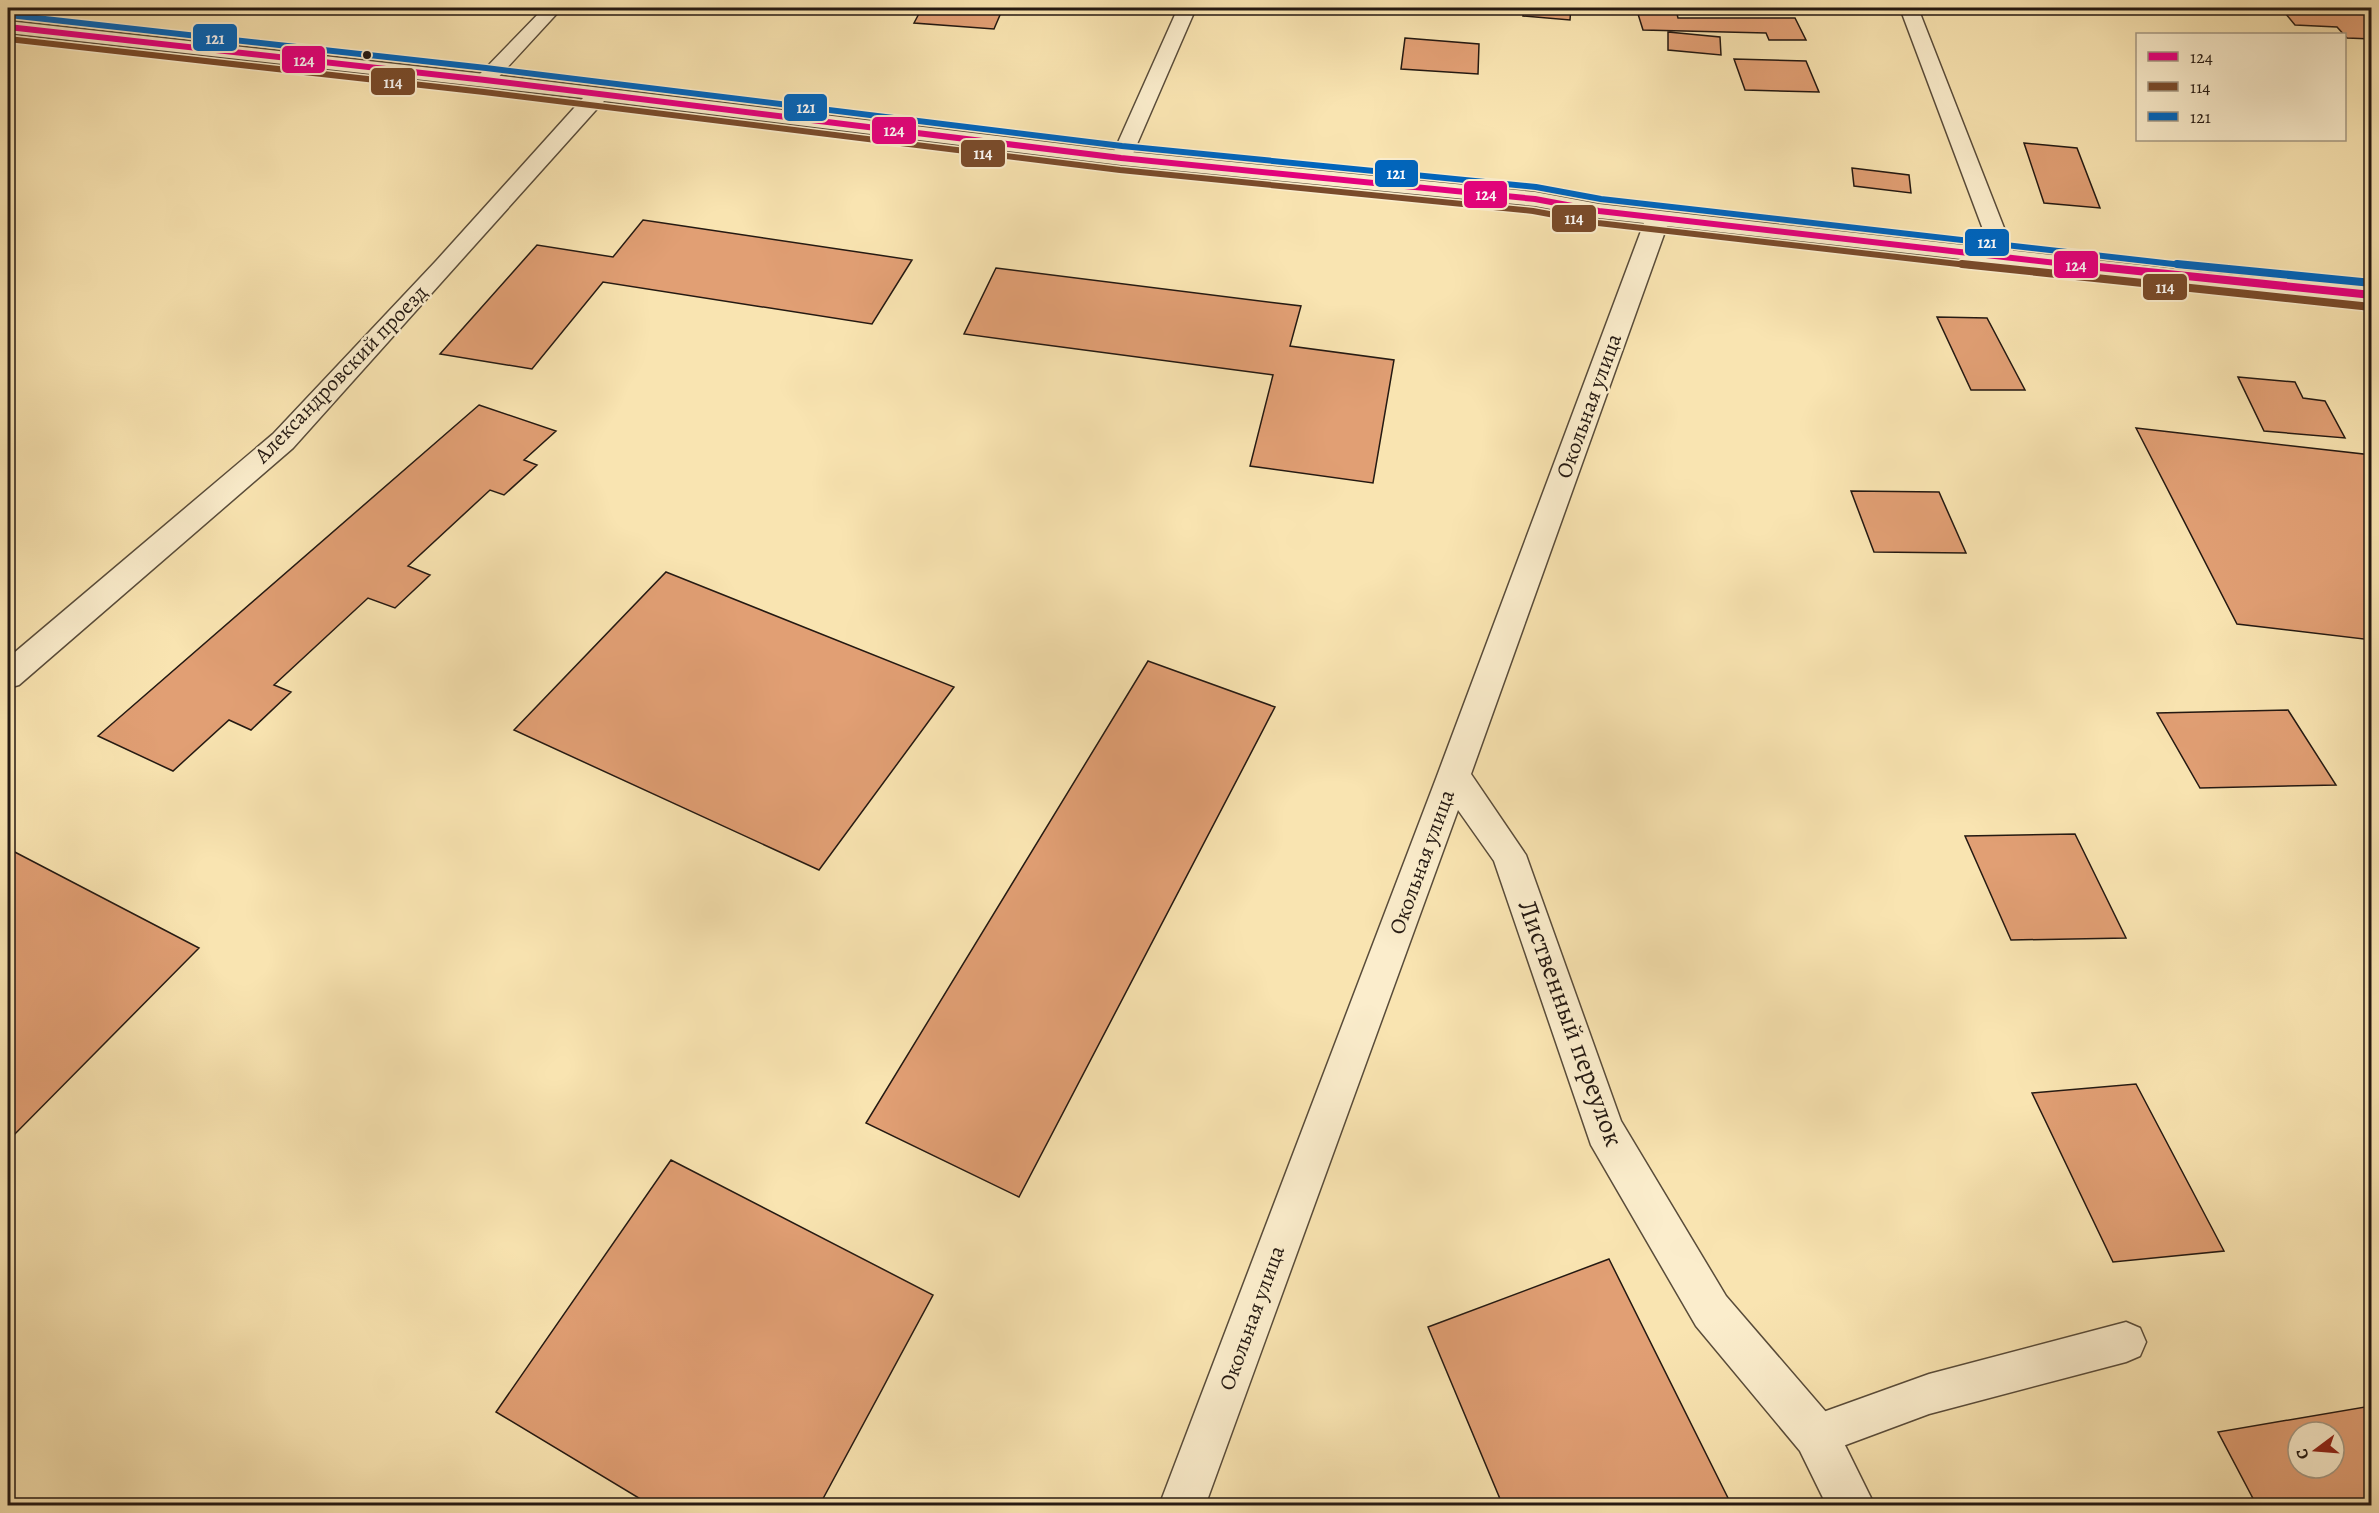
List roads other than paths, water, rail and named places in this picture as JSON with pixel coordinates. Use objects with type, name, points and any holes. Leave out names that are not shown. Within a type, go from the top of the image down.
[{"type":"street","points":[[8,27],[485,80],[1121,158],[1535,199],[1599,211],[2193,278],[2372,295]]},
{"type":"street","name":"Александровский проезд","points":[[8,676],[283,441],[445,266],[598,95]]},
{"type":"street","name":"Окольная улица","points":[[1182,1506],[1454,776],[1658,217]]},
{"type":"street","name":"Лиственный переулок","points":[[1454,776],[1509,855],[1605,1131],[1711,1311],[1816,1435],[1852,1506]]},
{"type":"lane","points":[[485,80],[553,8]]},
{"type":"lane","points":[[1121,158],[1187,8]]},
{"type":"lane","points":[[1909,8],[2004,256]]},
{"type":"lane","points":[[1816,1435],[1929,1394],[2126,1342]]}]
